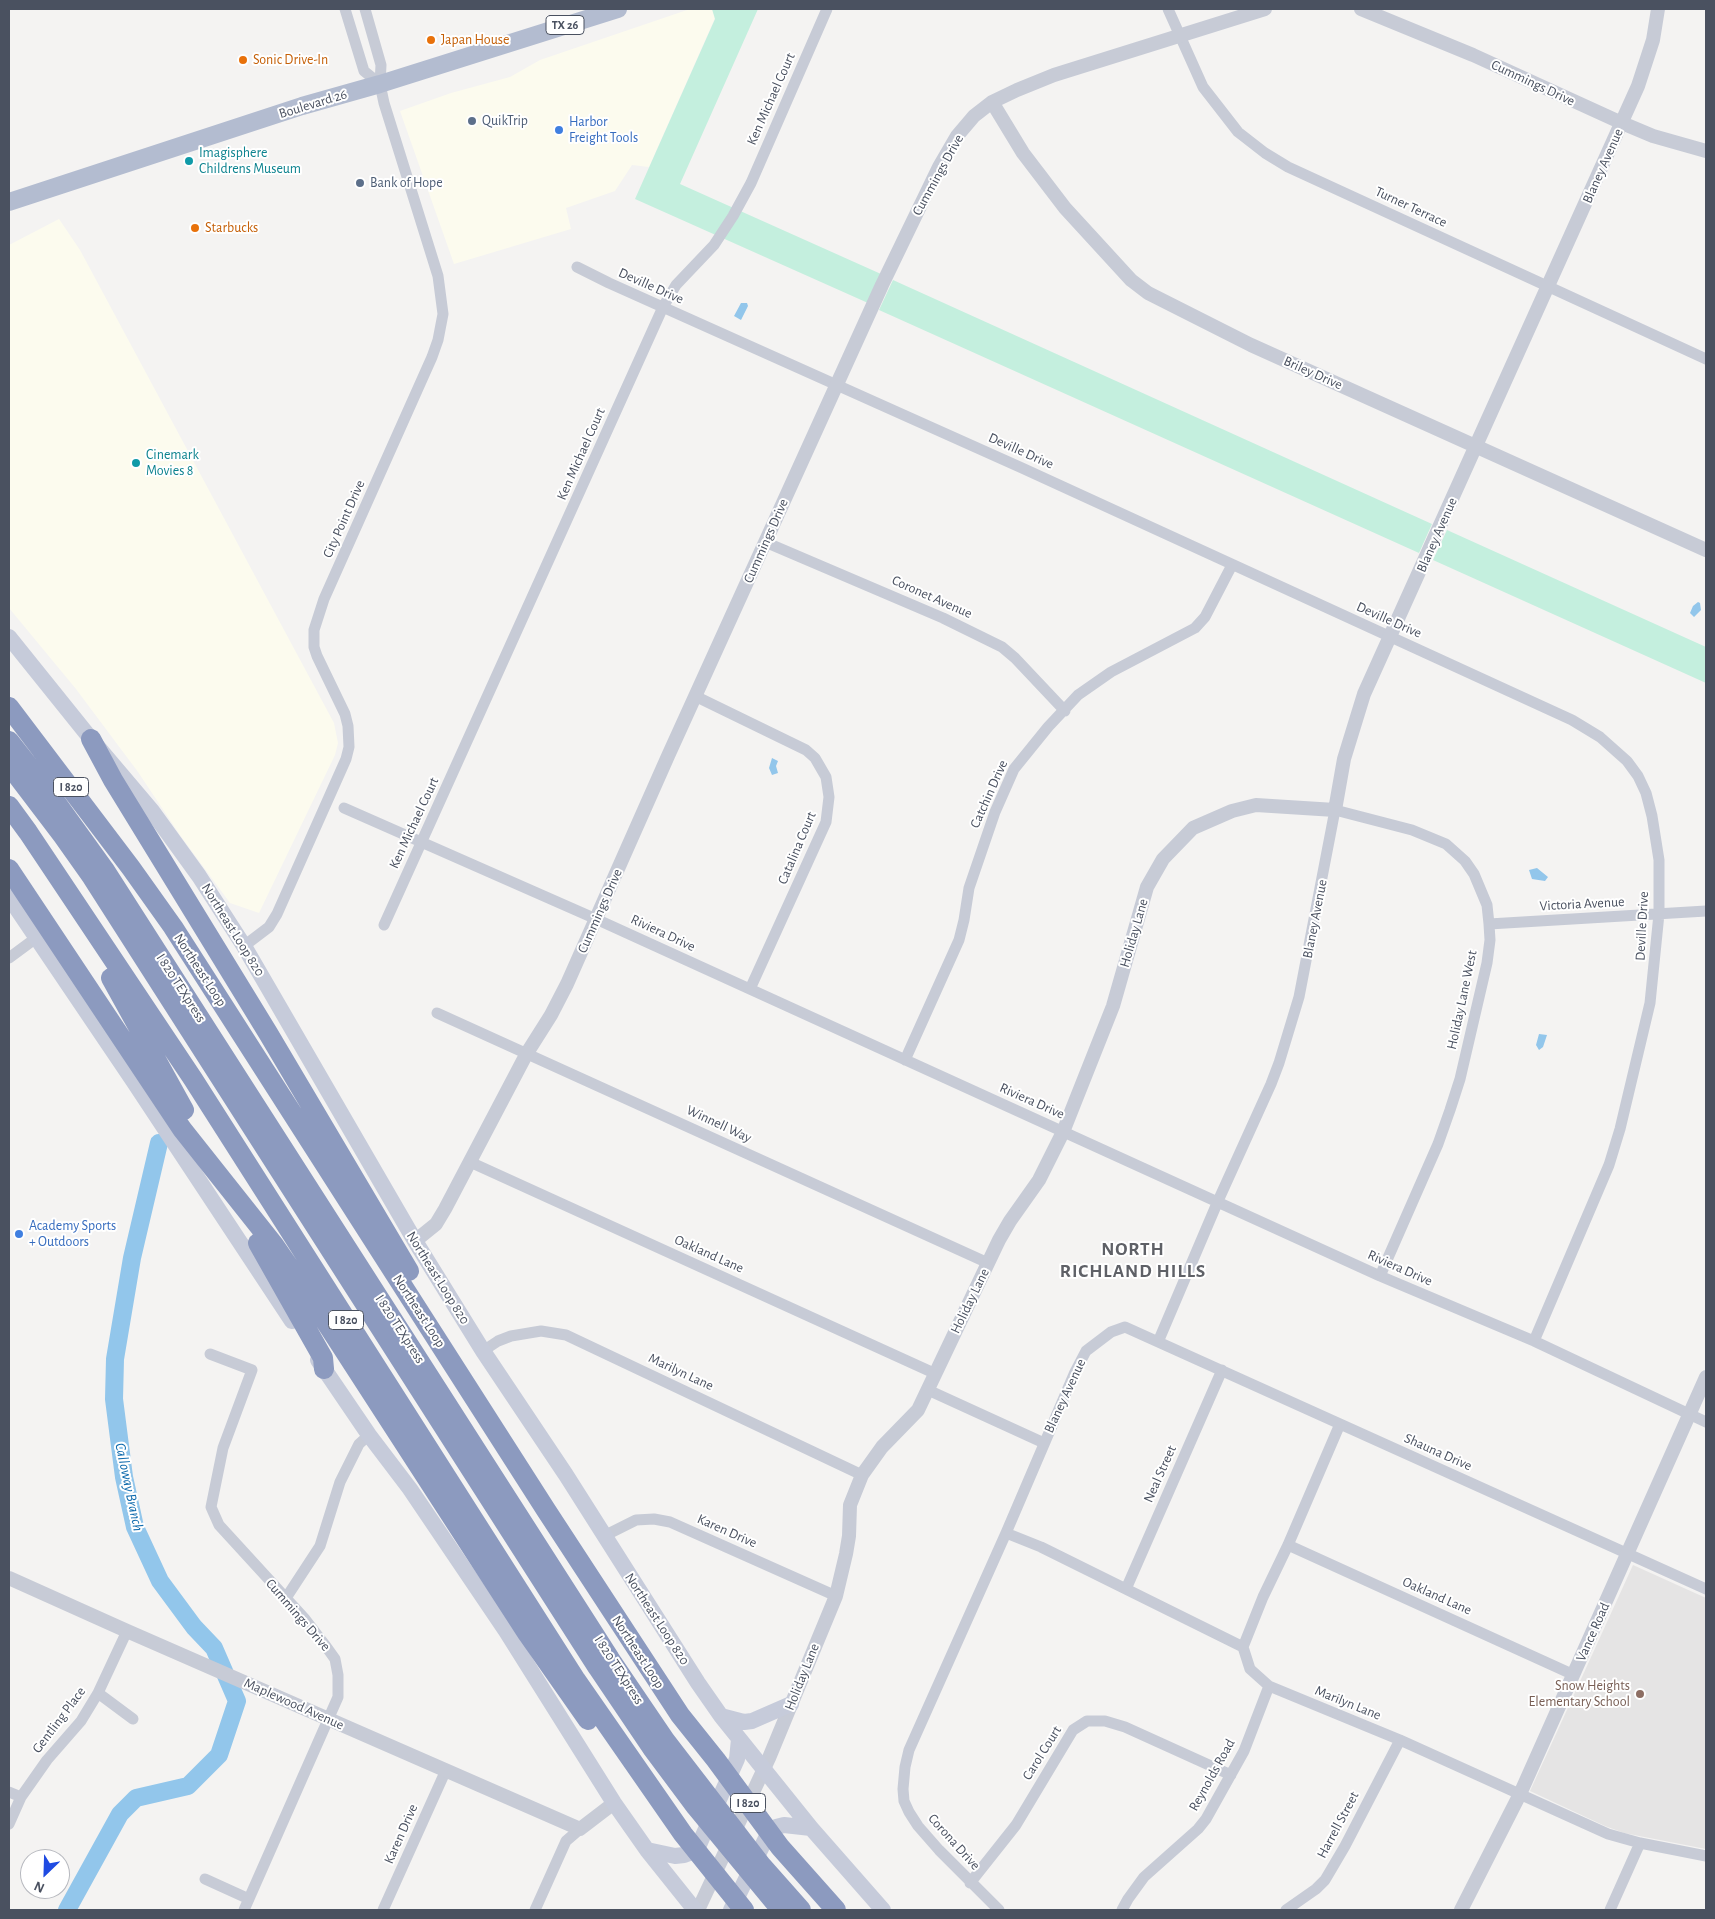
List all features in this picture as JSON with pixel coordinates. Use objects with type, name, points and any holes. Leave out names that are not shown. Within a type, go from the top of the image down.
[{"type":"highway","name":"Northeast Loop","points":[[9,707],[126,860],[173,927],[632,1644],[680,1715],[716,1760],[780,1847],[836,1910]]},
{"type":"highway","points":[[90,739],[418,1285],[422,1315]]},
{"type":"highway","name":"I 820 TEXpress","points":[[9,741],[56,801],[104,869],[610,1659],[665,1740],[700,1799]]},
{"type":"highway","name":"I 820 TEXpress","points":[[9,765],[64,836],[92,878],[598,1668],[652,1748],[700,1799],[759,1873],[781,1910]]},
{"type":"highway","name":"I 820","points":[[9,806],[198,1088],[576,1680],[683,1834],[739,1910]]},
{"type":"highway","points":[[9,822],[85,931],[323,1358],[324,1369]]},
{"type":"highway","points":[[9,869],[137,1074],[274,1245],[564,1688],[671,1829],[683,1834]]},
{"type":"highway","name":"I 820 TEXpress","points":[[759,1873],[801,1910]]},
{"type":"main road","name":"Boulevard 26","points":[[9,202],[302,106],[380,84],[578,15],[618,9]]},
{"type":"main road","name":"Northeast Loop 820","points":[[9,637],[90,739],[152,811],[199,876],[244,946],[415,1241],[483,1351],[698,1683],[721,1716],[811,1828],[883,1910]]},
{"type":"main road","points":[[9,897],[36,938],[137,1074],[178,1149],[324,1369],[414,1494],[506,1631],[614,1803],[648,1850],[696,1910]]},
{"type":"main road","points":[[721,1716],[744,1722],[791,1704]]},
{"type":"main road","points":[[648,1850],[675,1856],[692,1852],[698,1847],[737,1760],[740,1739]]},
{"type":"main road","points":[[739,1910],[768,1834],[776,1827],[784,1825],[811,1828]]},
{"type":"street","name":"City Point Drive","points":[[345,9],[364,71],[380,84]]},
{"type":"street","name":"City Point Drive","points":[[244,946],[269,927],[277,914],[346,759],[349,747],[348,726],[345,714],[317,656],[314,647],[314,630],[324,599],[432,357],[443,314],[438,276],[380,84],[381,65],[365,9]]},
{"type":"street","name":"Ken Michael Court","points":[[384,925],[663,307],[676,285],[714,244],[733,216],[750,183],[827,9]]},
{"type":"street","name":"Turner Terrace","points":[[1168,9],[1196,75],[1218,108],[1238,132],[1265,153],[1288,167],[1706,359]]},
{"type":"street","name":"Cummings Drive","points":[[415,1241],[436,1224],[527,1053],[551,1015],[837,384],[939,167],[963,129],[974,116],[992,102],[1054,75],[1265,9]]},
{"type":"street","name":"Cummings Drive","points":[[1361,9],[1472,55],[1622,123],[1661,139],[1706,151]]},
{"type":"street","name":"Blaney Avenue","points":[[908,1755],[1086,1351],[1111,1332],[1125,1327],[1158,1342],[1218,1201],[1271,1084],[1299,997],[1344,759],[1364,694],[1477,447],[1638,86],[1652,40],[1658,9]]},
{"type":"street","name":"Briley Drive","points":[[992,102],[1028,160],[1065,208],[1131,280],[1148,293],[1251,345],[1706,550]]},
{"type":"street","name":"Deville Drive","points":[[577,267],[1572,720],[1600,737],[1627,761],[1638,776],[1646,793],[1652,816],[1659,860],[1660,914],[1650,1003],[1620,1130],[1609,1165],[1534,1342]]},
{"type":"street","name":"Coronet Avenue","points":[[765,542],[943,618],[1002,647],[1015,658],[1065,711]]},
{"type":"street","name":"Catchin Drive","points":[[905,1060],[958,940],[964,920],[969,888],[995,812],[1014,769],[1078,695],[1111,672],[1195,628],[1205,617],[1232,565]]},
{"type":"street","name":"Catalina Court","points":[[695,696],[806,750],[821,766],[826,778],[829,796],[826,822],[750,989]]},
{"type":"street","name":"Holiday Lane","points":[[696,1910],[764,1769],[836,1596],[843,1572],[849,1536],[850,1505],[862,1475],[882,1447],[918,1410],[988,1263],[1010,1221],[1039,1180],[1063,1132],[1113,1006],[1147,887],[1164,859],[1193,828],[1232,811],[1256,805],[1335,810]]},
{"type":"street","name":"Riviera Drive","points":[[344,808],[596,919],[1380,1276],[1534,1342],[1706,1422]]},
{"type":"street","name":"Holiday Lane West","points":[[1335,810],[1412,830],[1446,844],[1457,853],[1474,874],[1486,905],[1489,924],[1490,940],[1487,963],[1460,1079],[1438,1144],[1380,1276]]},
{"type":"street","name":"Victoria Avenue","points":[[1489,924],[1706,910]]},
{"type":"street","points":[[9,958],[36,938]]},
{"type":"street","name":"Winnell Way","points":[[437,1012],[988,1263]]},
{"type":"street","name":"Oakland Lane","points":[[470,1162],[936,1374]]},
{"type":"street","name":"Marilyn Lane","points":[[483,1351],[498,1341],[518,1335],[541,1331],[566,1335],[862,1475]]},
{"type":"street","name":"Shauna Drive","points":[[1158,1342],[1706,1589]]},
{"type":"street","name":"Cummings Drive","points":[[210,1354],[252,1370],[223,1448],[211,1507],[219,1525],[305,1619],[335,1659],[338,1675],[338,1697],[247,1905]]},
{"type":"street","name":"Neal Street","points":[[1126,1589],[1222,1370]]},
{"type":"street","name":"Vance Road","points":[[1461,1910],[1520,1794],[1706,1377]]},
{"type":"street","points":[[928,1390],[1044,1443]]},
{"type":"street","points":[[1006,1533],[1041,1547],[1243,1647],[1263,1597],[1288,1545],[1340,1424]]},
{"type":"street","points":[[286,1598],[320,1546],[344,1473],[359,1444],[369,1434]]},
{"type":"street","name":"Karen Drive","points":[[604,1536],[636,1520],[654,1519],[670,1522],[836,1596]]},
{"type":"street","name":"Oakland Lane","points":[[1288,1545],[1574,1675]]},
{"type":"street","name":"Maplewood Avenue","points":[[9,1578],[328,1720],[580,1829]]},
{"type":"street","name":"Gentling Place","points":[[9,1824],[22,1797],[47,1760],[81,1721],[98,1693],[127,1631]]},
{"type":"street","name":"Marilyn Lane","points":[[1243,1647],[1250,1669],[1268,1686],[1400,1740],[1608,1834],[1640,1843],[1706,1856]]},
{"type":"street","name":"Reynolds Road","points":[[1122,1910],[1144,1877],[1198,1829],[1206,1819],[1231,1776],[1253,1729],[1268,1686]]},
{"type":"street","points":[[98,1693],[134,1719]]},
{"type":"street","name":"Carol Court","points":[[970,1883],[1016,1825],[1073,1730],[1088,1721],[1105,1721],[1125,1727],[1231,1776]]},
{"type":"street","name":"Harrell Street","points":[[1286,1910],[1316,1889],[1325,1880],[1345,1846],[1400,1740]]},
{"type":"street","name":"Corona Drive","points":[[908,1755],[903,1788],[904,1801],[909,1812],[918,1826],[934,1844],[970,1883],[999,1910]]},
{"type":"street","name":"Karen Drive","points":[[383,1910],[446,1770]]},
{"type":"street","points":[[9,1792],[22,1797]]},
{"type":"street","points":[[535,1910],[566,1841],[614,1803]]},
{"type":"street","points":[[1610,1910],[1640,1843]]},
{"type":"street","points":[[205,1879],[247,1905]]},
{"type":"shaded area","points":[[690,9],[712,9],[715,18],[649,167],[632,165],[615,191],[566,208],[571,229],[454,264],[400,111],[451,93],[510,77],[540,60]]},
{"type":"shaded area","points":[[59,219],[80,250],[334,723],[338,743],[335,755],[259,913],[230,903],[180,835],[138,772],[76,689],[9,608],[9,245]]},
{"type":"shaded area","name":"Snow Heights Elementary School","points":[[1633,1565],[1706,1598],[1706,1849],[1624,1833],[1530,1791]]},
{"type":"green space","points":[[712,9],[758,9],[680,184],[881,274],[868,303],[635,199],[715,19]]},
{"type":"green space","points":[[893,280],[1432,524],[1419,553],[879,310]]},
{"type":"green space","points":[[1447,530],[1706,647],[1706,683],[1433,560]]},
{"type":"water","points":[[741,303],[747,303],[748,306],[741,320],[734,316]]},
{"type":"water","points":[[1698,602],[1700,603],[1701,610],[1694,617],[1690,613],[1693,606]]},
{"type":"water","points":[[772,758],[778,761],[776,766],[778,773],[772,775],[769,768]]},
{"type":"water","points":[[1537,868],[1548,877],[1545,881],[1532,879],[1529,870]]},
{"type":"water","points":[[1539,1034],[1547,1035],[1543,1047],[1539,1050],[1536,1045]]},
{"type":"waterway","name":"Calloway Branch","points":[[67,1910],[120,1814],[136,1798],[188,1786],[219,1755],[237,1701],[214,1648],[194,1627],[160,1581],[135,1527],[124,1477],[114,1399],[115,1359],[132,1258],[159,1143]]},
{"type":"place","name":"Japan House","points":[[431,40]]},
{"type":"place","name":"Sonic Drive-In","points":[[243,60]]},
{"type":"place","name":"QuikTrip","points":[[472,121]]},
{"type":"place","name":"Harbor Freight Tools","points":[[559,130]]},
{"type":"place","name":"Imagisphere Childrens Museum","points":[[189,161]]},
{"type":"place","name":"Bank of Hope","points":[[360,183]]},
{"type":"place","name":"Starbucks","points":[[195,228]]},
{"type":"place","name":"Cinemark Movies 8","points":[[136,463]]},
{"type":"place","name":"Academy Sports + Outdoors","points":[[19,1234]]},
{"type":"place","name":"Snow Heights Elementary School","points":[[1640,1694]]},
{"type":"district","name":"NORTH RICHLAND HILLS","points":[[1133,1260]]}]
